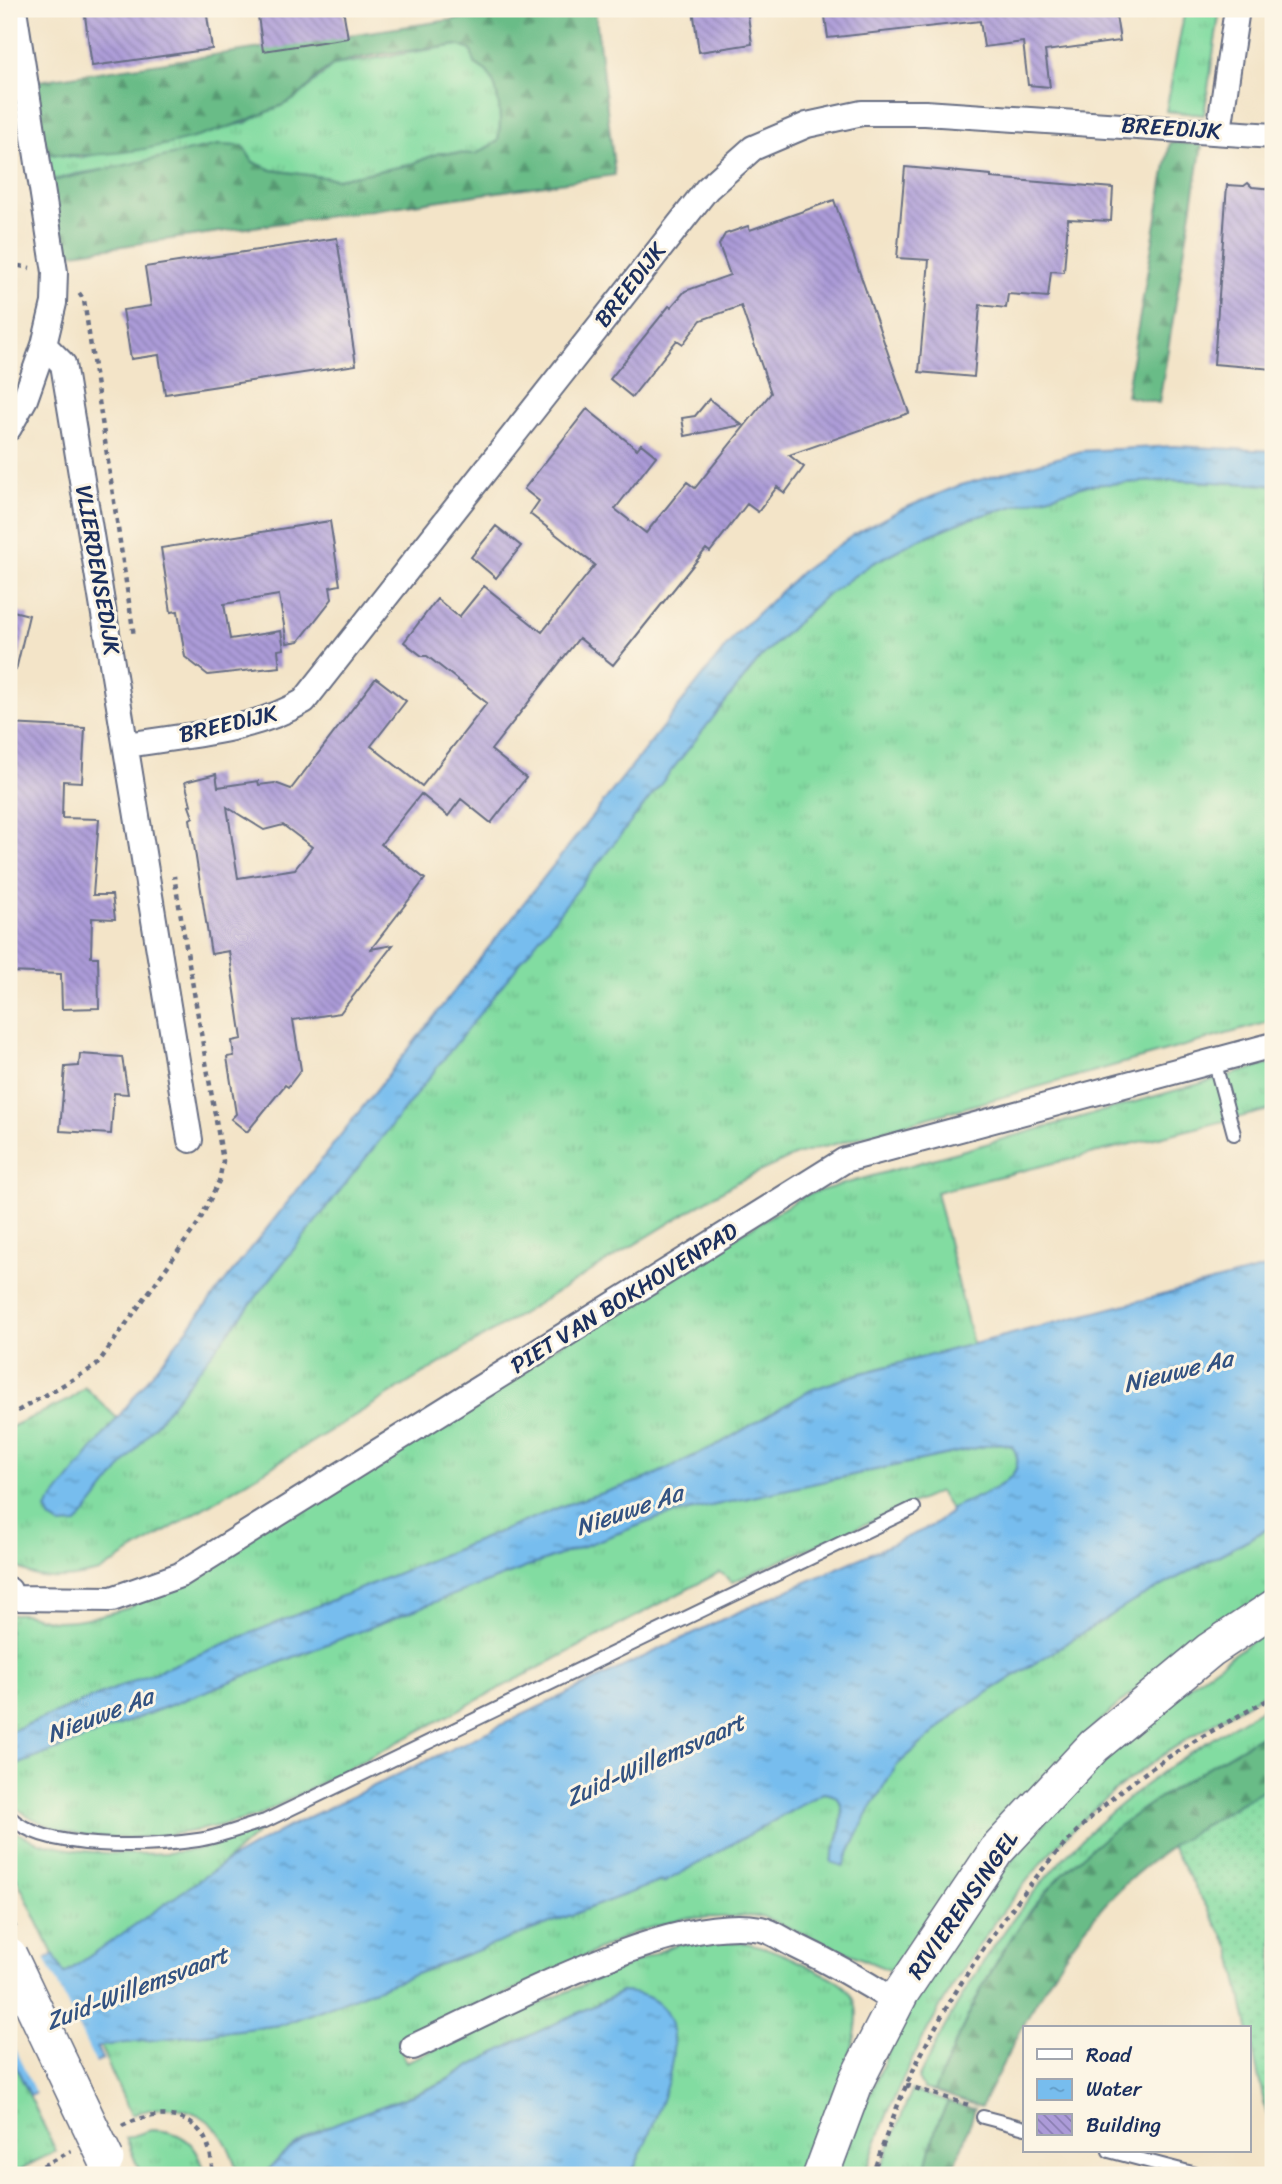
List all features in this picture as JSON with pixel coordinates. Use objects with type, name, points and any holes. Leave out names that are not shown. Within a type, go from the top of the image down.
[{"type":"main road","name":"RIVIERENSINGEL","points":[[821,2175],[856,2081],[896,2002],[996,1851],[1094,1746],[1210,1650],[1273,1608]]},
{"type":"main road","points":[[9,1955],[110,2167]]},
{"type":"street","points":[[9,428],[25,399],[44,345],[54,303],[55,272],[15,9]]},
{"type":"street","points":[[1219,131],[1237,9]]},
{"type":"street","name":"BREEDIJK","points":[[127,745],[251,724],[279,716],[304,701],[707,188],[753,148],[807,125],[862,113],[925,113],[1273,136]]},
{"type":"street","name":"VLIERDENSEDIJK","points":[[44,345],[63,364],[190,1140]]},
{"type":"street","name":"PIET VAN BOKHOVENPAD","points":[[10,1596],[67,1601],[112,1599],[180,1575],[845,1160],[1273,1045]]},
{"type":"street","points":[[413,2047],[598,1962],[654,1942],[716,1928],[762,1929],[837,1966],[896,2002]]},
{"type":"lane","points":[[1214,1060],[1234,1134]]},
{"type":"lane","points":[[9,1816],[15,1823],[58,1839],[130,1844],[199,1840],[265,1821],[914,1508]]},
{"type":"lane","points":[[983,2117],[1023,2127]]},
{"type":"lane","points":[[1113,2152],[1200,2175]]},
{"type":"path","name":"RIVIERENSINGEL","points":[[872,2175],[906,2085],[954,1995],[999,1927],[1044,1869],[1108,1802],[1194,1741],[1273,1697]]},
{"type":"path","points":[[906,2085],[976,2108],[983,2117]]},
{"type":"green space","points":[[525,9],[595,9],[615,175],[59,255],[47,182],[218,145],[243,146],[253,162],[272,170],[337,179],[409,165],[439,153],[476,154],[498,141],[500,116],[497,97],[492,80],[488,73],[474,63],[471,50],[458,45],[381,54],[336,64],[291,101],[234,125],[170,144],[105,154],[73,155],[43,153],[31,82]]},
{"type":"green space","points":[[1185,9],[1220,9],[1204,115],[1166,111]]},
{"type":"green space","points":[[458,45],[472,50],[474,63],[488,73],[499,106],[498,141],[475,154],[439,153],[409,165],[337,179],[272,170],[253,162],[244,148],[75,174],[47,182],[43,153],[79,158],[246,123],[308,88],[334,65]]},
{"type":"green space","points":[[1170,142],[1202,145],[1159,403],[1126,396]]},
{"type":"green space","points":[[1175,480],[1273,485],[1273,1021],[796,1155],[737,1182],[99,1572],[76,1577],[50,1578],[26,1572],[16,1565],[9,1554],[9,1428],[71,1399],[85,1387],[117,1418],[47,1509],[51,1519],[60,1525],[761,657],[823,598],[871,564],[915,541],[969,519],[1088,485]]},
{"type":"green space","points":[[1273,1063],[1273,1109],[936,1192],[973,1344],[858,1374],[811,1390],[719,1444],[646,1479],[565,1505],[9,1732],[9,1615],[21,1614],[51,1621],[66,1621],[128,1608],[805,1195]]},
{"type":"green space","points":[[999,1443],[1012,1446],[1017,1458],[1016,1469],[999,1486],[986,1493],[950,1509],[939,1492],[732,1582],[720,1572],[258,1816],[163,1836],[96,1837],[65,1831],[35,1820],[9,1802],[9,1768],[661,1517]]},
{"type":"green space","points":[[1273,1526],[1273,1592],[1203,1639],[1094,1727],[891,1971],[761,1916],[686,1918],[633,1933],[433,2029],[398,2040],[406,2062],[677,1944],[729,1941],[772,1950],[836,1981],[851,1994],[857,2010],[856,2031],[850,2056],[829,2111],[799,2175],[631,2175],[640,2154],[622,1992],[429,2088],[328,2127],[283,2155],[265,2175],[238,2175],[223,2138],[213,2125],[200,2116],[186,2110],[169,2108],[151,2109],[131,2115],[100,2046],[281,2025],[661,1881],[663,1883],[823,1793],[833,1795],[842,1810],[840,1831],[831,1861],[843,1866],[869,1811],[897,1765],[960,1710],[1134,1601]]},
{"type":"green space","points":[[1273,1626],[1273,1688],[1150,1764],[1090,1813],[1048,1856],[1009,1904],[938,2010],[884,2121],[865,2175],[835,2175],[903,2019],[988,1888],[1085,1776],[1168,1701]]},
{"type":"green space","points":[[1273,1702],[1273,1729],[1191,1777],[1138,1813],[1087,1852],[1042,1896],[988,1976],[934,2091],[924,2089],[918,2079],[938,2040],[983,1962],[1036,1889],[1097,1825],[1148,1783],[1200,1746]]},
{"type":"green space","points":[[1273,1729],[1273,1784],[1168,1849],[1110,1898],[1066,1953],[1047,1983],[981,2107],[934,2091],[989,1976],[1005,1948],[1042,1897],[1087,1852],[1191,1777]]},
{"type":"green space","points":[[1273,1784],[1273,2131],[1266,2111],[1250,2026],[1248,2026],[1231,1949],[1171,1846]]},
{"type":"green space","points":[[9,1827],[49,1845],[74,1850],[128,1854],[200,1849],[262,1829],[224,1863],[63,1975],[9,1862]]},
{"type":"green space","points":[[13,2061],[56,2151],[24,2167],[16,2175],[9,2175],[9,2063]]},
{"type":"green space","points":[[912,2090],[948,2102],[936,2128],[924,2175],[878,2175]]},
{"type":"green space","points":[[948,2102],[975,2109],[952,2175],[924,2175],[936,2128]]},
{"type":"green space","points":[[151,2130],[172,2133],[187,2141],[198,2155],[205,2175],[141,2175],[126,2138]]},
{"type":"water","points":[[1174,446],[1273,451],[1273,485],[1175,480],[1088,485],[969,519],[915,541],[871,564],[823,598],[761,657],[77,1524],[60,1525],[51,1519],[46,1509],[51,1502],[736,634],[801,572],[853,535],[900,510],[958,486],[1082,451]]},
{"type":"water","points":[[1273,1266],[1273,1526],[1134,1601],[960,1710],[897,1765],[869,1811],[843,1866],[831,1862],[842,1820],[840,1801],[834,1795],[823,1793],[663,1883],[661,1881],[281,2025],[100,2046],[97,2048],[102,2060],[30,2095],[13,2061],[9,2063],[9,1976],[54,1955],[64,1974],[224,1863],[288,1827],[723,1619],[930,1527],[951,1512],[950,1509],[999,1486],[1016,1469],[1017,1458],[1012,1446],[999,1443],[661,1517],[9,1768],[9,1732],[565,1505],[646,1479],[719,1444],[811,1390],[858,1374]]},
{"type":"water","points":[[622,1992],[651,1999],[668,2015],[673,2039],[671,2067],[663,2098],[631,2175],[265,2175],[283,2155],[328,2126],[433,2087],[496,2052]]},
{"type":"pier","points":[[44,1956],[97,2066],[37,2096],[9,2037],[9,1972]]},
{"type":"building","points":[[84,9],[206,9],[212,49],[92,66]]},
{"type":"building","points":[[257,9],[343,9],[348,38],[263,51]]},
{"type":"building","points":[[693,9],[747,9],[752,44],[699,52]]},
{"type":"building","points":[[824,9],[1115,9],[1120,41],[1045,51],[1050,87],[1028,85],[1023,42],[984,47],[980,21],[828,38]]},
{"type":"building","points":[[905,167],[991,175],[991,178],[1113,188],[1111,221],[1068,219],[1064,272],[1051,271],[1048,297],[1008,294],[1006,308],[980,305],[974,377],[919,372],[929,260],[897,258]]},
{"type":"building","points":[[1248,183],[1252,187],[1273,189],[1273,369],[1214,364],[1227,185],[1244,186]]},
{"type":"building","points":[[834,200],[909,413],[789,455],[804,467],[785,493],[777,487],[758,512],[747,504],[710,552],[706,549],[613,665],[579,638],[491,750],[526,778],[491,823],[461,799],[448,816],[421,794],[381,844],[425,879],[371,949],[393,945],[340,1013],[293,1020],[301,1070],[288,1087],[285,1085],[247,1132],[231,1119],[236,1114],[227,1057],[234,1056],[232,1041],[242,1039],[229,951],[211,954],[190,819],[193,817],[185,782],[216,774],[218,787],[258,781],[259,785],[275,783],[291,789],[376,678],[406,701],[371,746],[422,786],[487,703],[427,656],[422,656],[404,642],[437,599],[459,617],[484,586],[542,632],[595,565],[530,514],[539,501],[524,489],[587,409],[637,449],[641,444],[656,456],[615,509],[646,533],[687,482],[695,488],[771,393],[741,306],[701,320],[683,344],[677,340],[632,397],[610,379],[669,306],[685,291],[730,275],[719,245],[725,234],[748,226],[750,230]],"holes":[[[227,807],[264,830],[283,825],[312,847],[295,869],[238,878]]]},
{"type":"building","points":[[337,238],[356,365],[165,394],[159,355],[131,359],[123,310],[151,306],[145,267]]},
{"type":"building","points":[[709,399],[742,425],[685,436],[682,418],[695,416]]},
{"type":"building","points":[[330,521],[340,585],[330,587],[332,599],[299,641],[287,643],[279,595],[224,604],[230,639],[281,631],[284,649],[278,650],[280,667],[208,675],[185,657],[178,611],[171,612],[161,548]]},
{"type":"building","points":[[496,526],[521,546],[496,578],[471,557]]},
{"type":"building","points":[[9,610],[29,615],[16,670],[9,669]]},
{"type":"building","points":[[9,724],[85,728],[82,782],[63,781],[62,818],[99,819],[93,895],[112,895],[115,919],[92,918],[91,957],[98,957],[99,1008],[62,1009],[61,974],[9,972]]},
{"type":"building","points":[[80,1054],[122,1057],[128,1094],[114,1093],[111,1134],[60,1131],[65,1067],[79,1066]]},
{"type":"water label","name":"Nieuwe Aa","points":[[1178,1371]]},
{"type":"water label","name":"Nieuwe Aa","points":[[629,1510]]},
{"type":"water label","name":"Nieuwe Aa","points":[[100,1715]]},
{"type":"water label","name":"Zuid-Willemsvaart","points":[[655,1760]]},
{"type":"water label","name":"Zuid-Willemsvaart","points":[[137,1988]]}]
